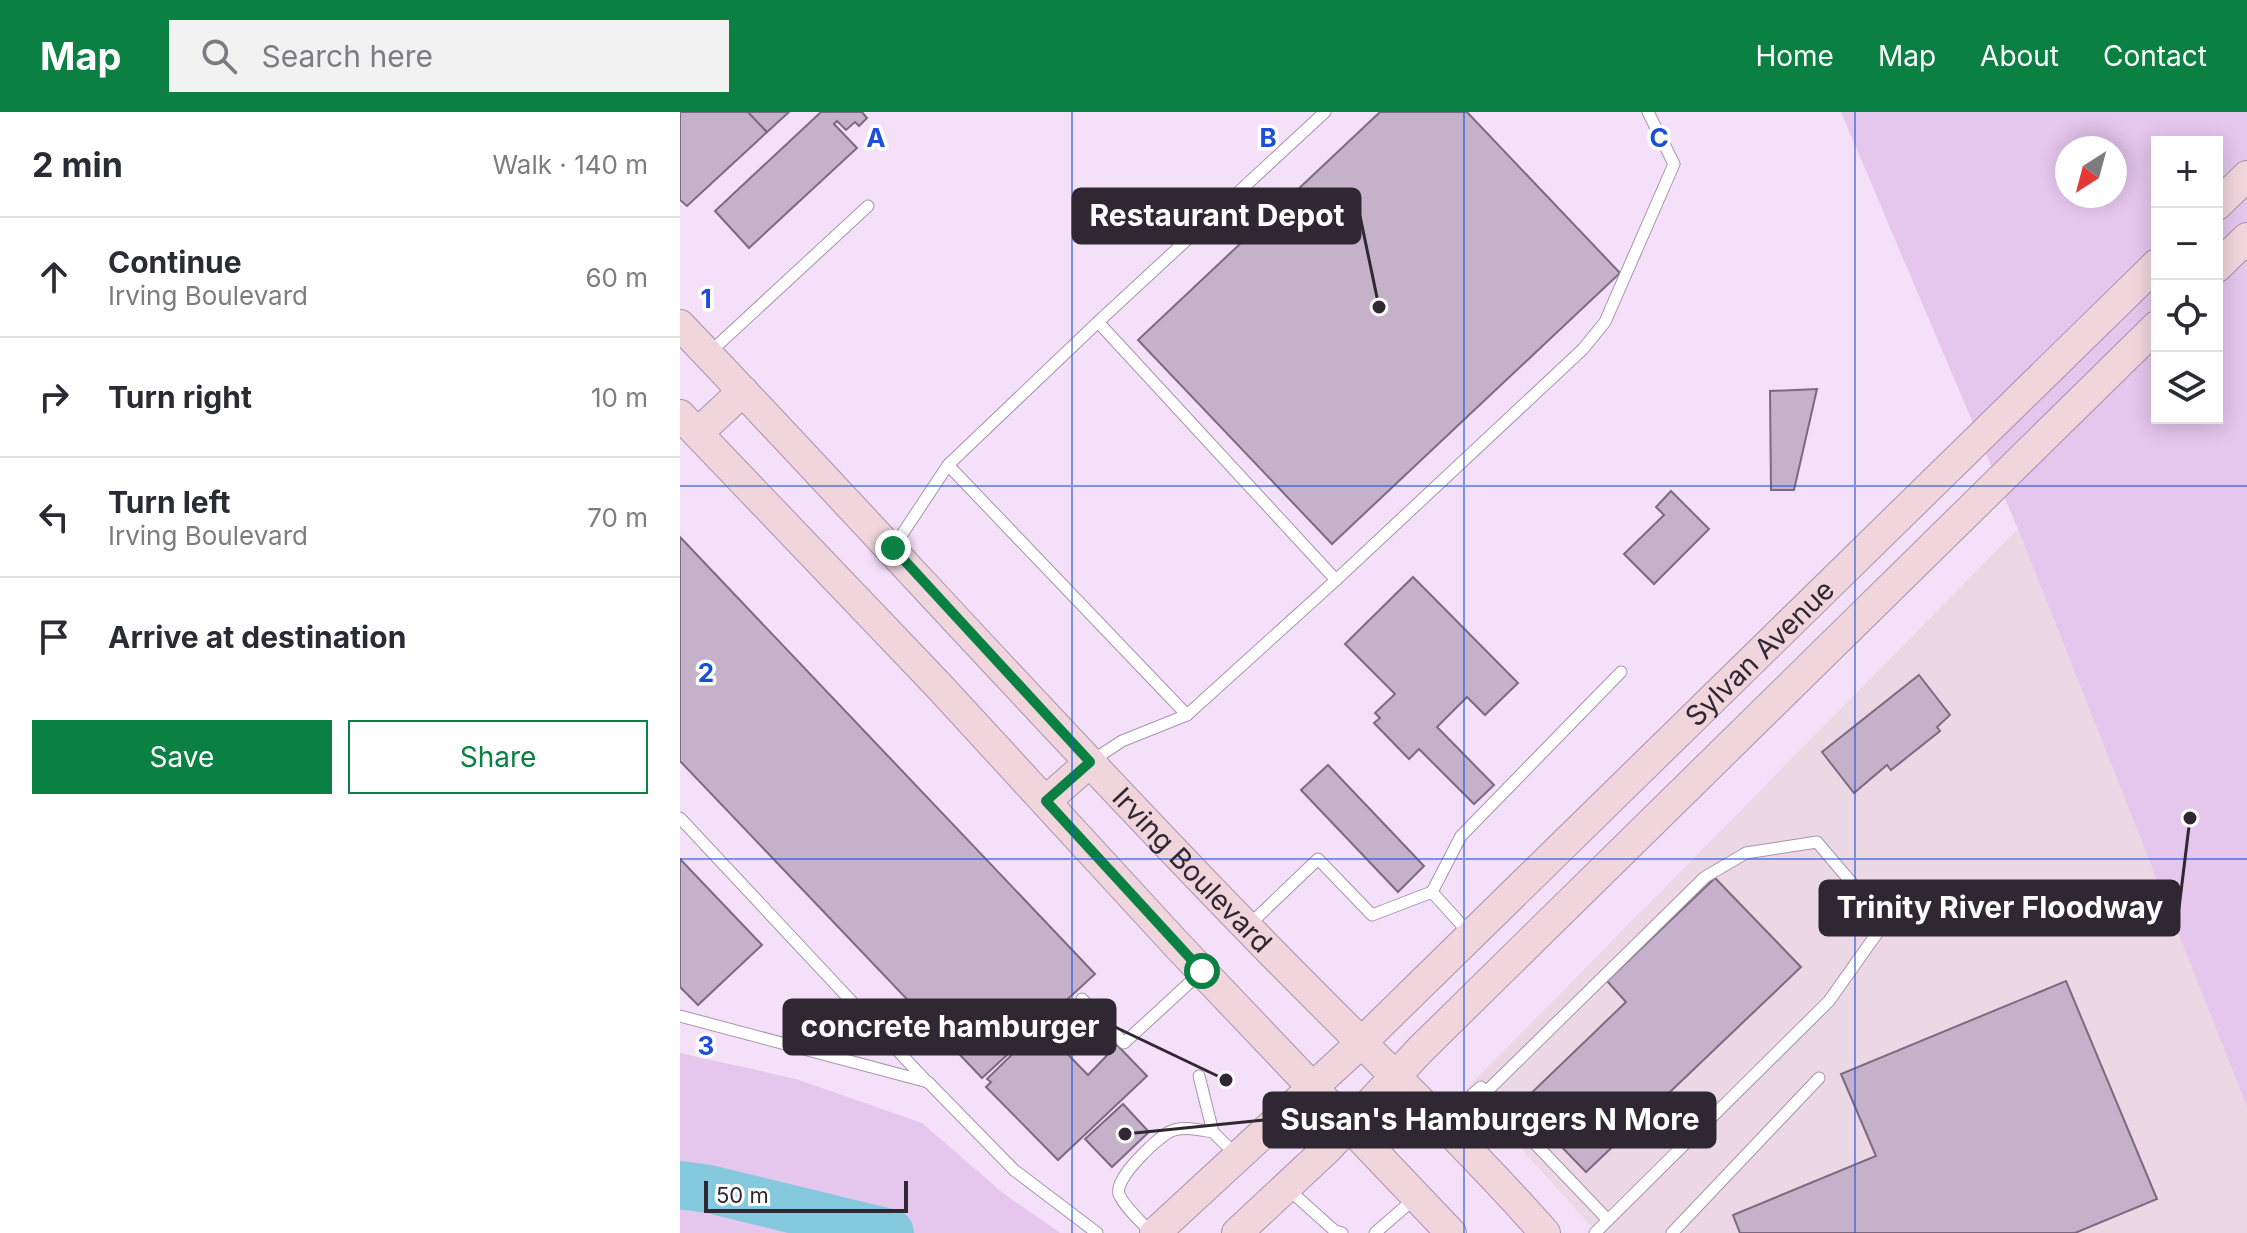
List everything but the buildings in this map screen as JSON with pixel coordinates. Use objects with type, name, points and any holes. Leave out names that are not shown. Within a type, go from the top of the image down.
[{"type":"main road","points":[[2223,199],[2247,176]]},
{"type":"main road","points":[[2223,261],[2247,238]]},
{"type":"main road","name":"Sylvan Avenue","points":[[1154,1233],[1362,1042],[2151,270]]},
{"type":"main road","name":"Irving Boulevard","points":[[680,325],[893,548],[1246,927],[1441,1122],[1545,1233]]},
{"type":"main road","name":"Sylvan Avenue","points":[[1237,1233],[2151,332]]},
{"type":"main road","points":[[689,424],[743,391]]},
{"type":"main road","name":"Irving Boulevard","points":[[689,424],[1451,1233]]},
{"type":"main road","points":[[1046,801],[1090,762]]},
{"type":"lane","points":[[893,548],[948,465],[1325,112]]},
{"type":"lane","points":[[1090,762],[1122,741],[1187,715],[1583,349],[1605,322],[1674,164],[1648,112]]},
{"type":"lane","points":[[708,354],[868,206]]},
{"type":"lane","points":[[1098,322],[1336,580]]},
{"type":"lane","points":[[948,465],[1187,715]]},
{"type":"lane","points":[[1246,927],[1318,859],[1372,915],[1432,892],[1461,836],[1621,672]]},
{"type":"lane","points":[[680,818],[1014,1170],[1097,1233]]},
{"type":"lane","points":[[1486,1092],[1705,877],[1746,853],[1817,842],[1885,922],[1829,1001],[1595,1233]]},
{"type":"lane","points":[[1432,892],[1470,935]]},
{"type":"lane","points":[[1082,999],[1124,1043],[1202,971]]},
{"type":"lane","points":[[680,1016],[928,1082]]},
{"type":"lane","points":[[1199,1076],[1213,1132],[1237,1156]]},
{"type":"lane","points":[[1672,1233],[1819,1078]]},
{"type":"lane","points":[[1441,1122],[1481,1087],[1608,1220]]},
{"type":"lane","points":[[1154,1233],[1119,1195],[1119,1184],[1125,1173],[1170,1132],[1182,1129],[1213,1132]]},
{"type":"lane","points":[[1286,1187],[1335,1231],[1342,1233]]},
{"type":"lane","points":[[1375,1233],[1416,1197]]},
{"type":"shaded area","points":[[1841,112],[2247,112],[2247,1107],[2018,529]]},
{"type":"shaded area","points":[[2018,529],[2247,1107],[2247,1233],[1597,1233],[1467,1088]]},
{"type":"shaded area","points":[[680,1053],[796,1079],[922,1123],[1003,1193],[1060,1233],[680,1233]]},
{"type":"waterway","points":[[680,1185],[709,1189],[890,1233]]},
{"type":"place","name":"Restaurant Depot","points":[[1379,307]]},
{"type":"place","name":"Trinity River Floodway","points":[[2190,818]]},
{"type":"place","name":"concrete hamburger","points":[[1226,1080]]},
{"type":"place","name":"Susan's Hamburgers N More","points":[[1125,1134]]},
{"type":"route","points":[[893,548],[1090,762],[1046,801],[1202,971]]}]
